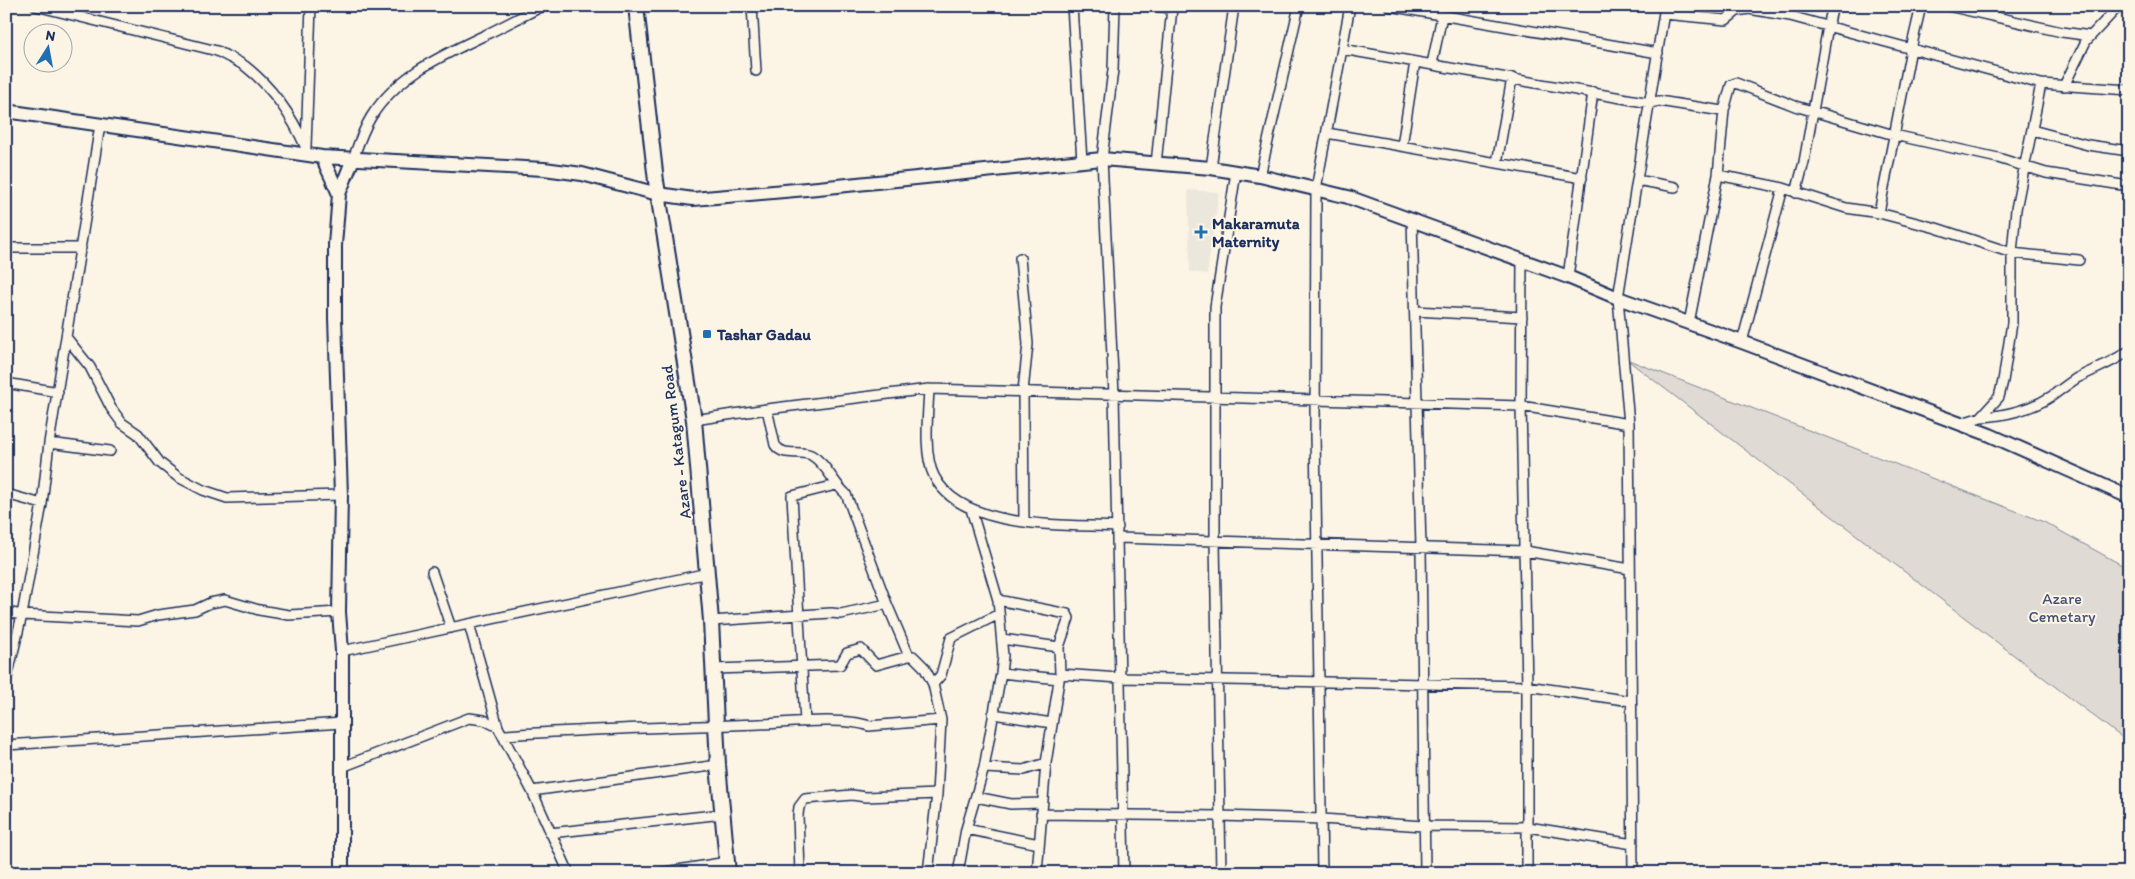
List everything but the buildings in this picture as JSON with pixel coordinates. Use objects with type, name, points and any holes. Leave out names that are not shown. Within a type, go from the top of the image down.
[{"type":"main road","name":"Azare - Katagum Road","points":[[636,7],[658,194],[694,420],[708,573],[718,764],[728,868]]},
{"type":"street","points":[[36,6],[217,51],[244,66],[266,86],[293,121],[305,151]]},
{"type":"street","points":[[305,151],[311,6]]},
{"type":"street","points":[[342,873],[342,651],[339,612],[340,495],[335,318],[335,245],[339,194],[371,117],[390,93],[416,71],[450,51],[543,6]]},
{"type":"street","points":[[752,6],[756,71]]},
{"type":"street","points":[[1072,6],[1082,161]]},
{"type":"street","points":[[1115,6],[1113,70],[1102,159],[1114,394],[1124,873]]},
{"type":"street","points":[[1154,6],[1172,8],[1156,164]]},
{"type":"street","points":[[1211,168],[1234,6]]},
{"type":"street","points":[[1260,176],[1299,6]]},
{"type":"street","points":[[1322,873],[1315,400],[1316,190],[1350,6]]},
{"type":"street","points":[[1389,6],[1658,53]]},
{"type":"street","points":[[1790,16],[1792,6]]},
{"type":"street","points":[[1796,192],[1804,162],[1833,6]]},
{"type":"street","points":[[1878,213],[1921,6]]},
{"type":"street","points":[[1948,6],[2062,32],[2091,36]]},
{"type":"street","points":[[2064,86],[2086,41],[2119,6]]},
{"type":"street","points":[[1633,873],[1629,424],[1618,298],[1665,10],[1726,20],[1736,11],[1750,8],[1790,16],[2041,84],[2129,90]]},
{"type":"street","points":[[1432,64],[1442,16]]},
{"type":"street","points":[[1342,49],[1650,103],[1659,101],[1724,110]]},
{"type":"street","points":[[1402,146],[1416,62]]},
{"type":"street","points":[[1497,163],[1512,78]]},
{"type":"street","points":[[1689,323],[1718,175],[1724,110],[1732,83],[1812,111],[1894,135],[1982,154],[2046,173],[2122,185]]},
{"type":"street","points":[[1981,417],[1998,397],[2007,361],[2012,322],[2012,253],[2016,209],[2041,84]]},
{"type":"street","points":[[1568,277],[1593,92]]},
{"type":"street","points":[[6,111],[305,151],[322,157],[544,169],[600,177],[658,194],[693,199],[1102,159],[1211,168],[1260,176],[1348,197],[1568,277],[1618,298],[1742,342],[1990,435],[2129,496]]},
{"type":"street","points":[[6,682],[22,615],[42,504],[49,443],[100,125]]},
{"type":"street","points":[[2032,130],[2088,145],[2129,152]]},
{"type":"street","points":[[1327,133],[1582,178]]},
{"type":"street","points":[[322,157],[339,194]]},
{"type":"street","points":[[1221,873],[1217,679],[1215,307],[1236,172]]},
{"type":"street","points":[[1718,175],[1783,188],[1846,208],[1878,213],[1979,241],[2012,253],[2079,260]]},
{"type":"street","points":[[1637,180],[1675,187]]},
{"type":"street","points":[[1742,342],[1783,188]]},
{"type":"street","points":[[1412,220],[1421,548],[1425,873]]},
{"type":"street","points":[[6,248],[81,248]]},
{"type":"street","points":[[1020,258],[1028,344],[1023,391],[1024,522]]},
{"type":"street","points":[[1522,261],[1521,406],[1527,686],[1527,873]]},
{"type":"street","points":[[1415,311],[1522,317]]},
{"type":"street","points":[[66,336],[90,368],[111,408],[122,423],[138,434],[160,463],[178,477],[203,490],[227,498],[340,495]]},
{"type":"street","points":[[1959,424],[1981,417],[2001,416],[2036,404],[2051,397],[2078,378],[2118,359],[2129,351]]},
{"type":"street","points":[[6,383],[58,392]]},
{"type":"street","points":[[929,389],[928,452],[933,475],[945,492],[982,514],[1024,522],[1118,527]]},
{"type":"street","points":[[694,420],[929,389],[1521,406],[1629,424]]},
{"type":"street","points":[[767,409],[775,445],[778,449],[787,453],[801,452],[814,456],[836,486],[846,494],[887,604],[909,656]]},
{"type":"street","points":[[49,443],[110,451]]},
{"type":"street","points":[[805,722],[792,496],[836,486]]},
{"type":"street","points":[[6,494],[42,504]]},
{"type":"street","points":[[958,873],[966,829],[984,768],[1002,673],[1002,639],[998,600],[971,509]]},
{"type":"street","points":[[1118,538],[1525,551],[1630,569]]},
{"type":"street","points":[[432,572],[451,628]]},
{"type":"street","points":[[342,651],[708,573]]},
{"type":"street","points":[[6,612],[22,615],[138,621],[158,615],[195,610],[210,603],[225,600],[259,610],[289,615],[339,612]]},
{"type":"street","points":[[998,600],[1067,614],[1069,618],[1059,647],[1059,677],[1046,763],[1037,873]]},
{"type":"street","points":[[711,621],[831,613],[841,614],[887,604]]},
{"type":"street","points":[[933,684],[941,675],[951,638],[999,614]]},
{"type":"street","points":[[469,624],[501,731],[532,791],[569,873]]},
{"type":"street","points":[[1002,639],[1059,647]]},
{"type":"street","points":[[713,669],[840,665],[847,654],[861,648],[876,665],[909,656],[918,660],[933,684],[941,720],[937,794],[928,873]]},
{"type":"street","points":[[1002,673],[1059,677],[1527,686],[1631,701]]},
{"type":"street","points":[[993,714],[1052,722]]},
{"type":"street","points":[[484,720],[495,716]]},
{"type":"street","points":[[342,767],[468,718],[484,720],[501,731],[570,731],[805,722],[859,722],[869,726],[941,720]]},
{"type":"street","points":[[6,745],[342,723]]},
{"type":"street","points":[[984,768],[1024,770],[1046,763]]},
{"type":"street","points":[[532,791],[718,764]]},
{"type":"street","points":[[800,873],[798,816],[799,806],[805,799],[852,795],[937,794]]},
{"type":"street","points":[[976,797],[1011,804],[1042,803]]},
{"type":"street","points":[[550,833],[723,814]]},
{"type":"street","points":[[1041,814],[1220,816],[1322,819],[1423,826],[1528,827],[1632,844]]},
{"type":"street","points":[[966,829],[1040,844]]},
{"type":"street","points":[[659,873],[728,868]]},
{"type":"shaded area","name":"Makaramuta Maternity","points":[[1188,190],[1219,192],[1207,274],[1190,272]]},
{"type":"green space","name":"Azare Cemetary","points":[[1626,359],[2044,522],[2129,569],[2129,743]]},
{"type":"place","name":"Makaramuta Maternity","points":[[1201,232]]},
{"type":"place","name":"Tashar Gadau","points":[[707,334]]}]
